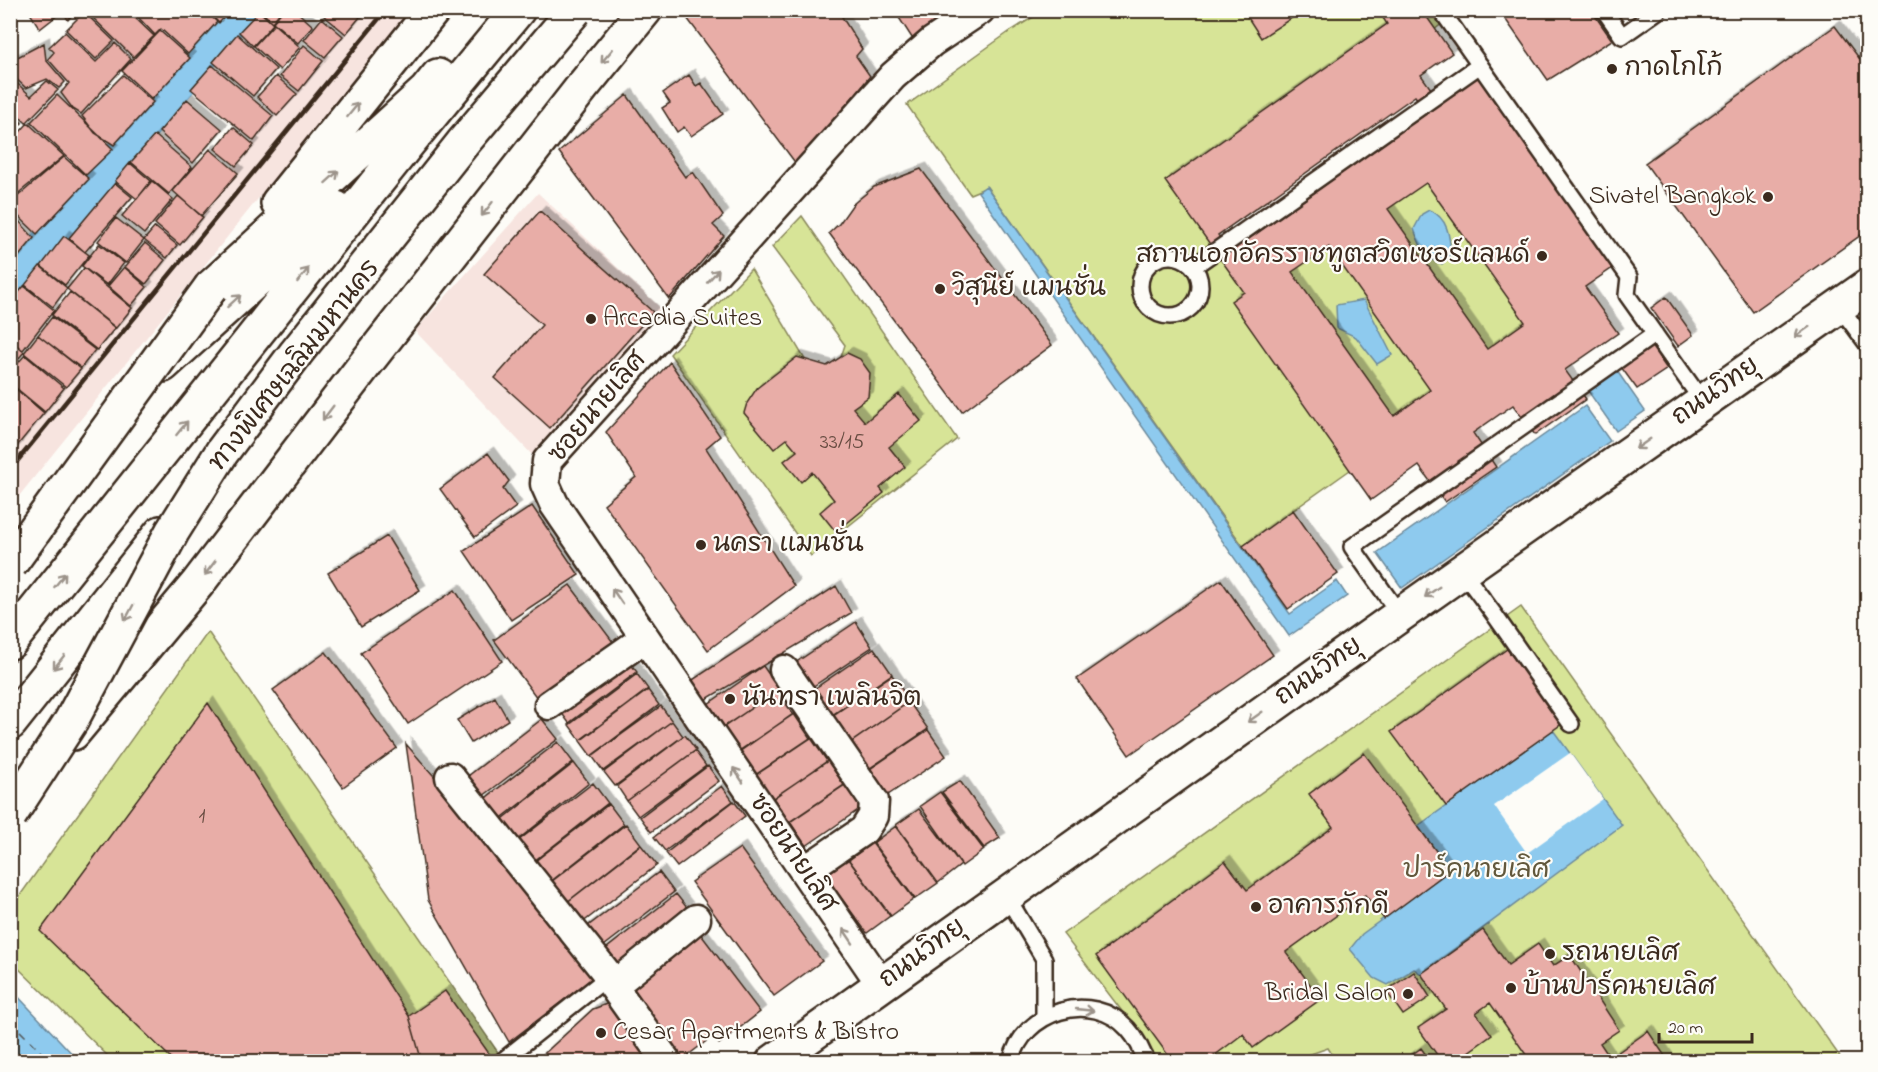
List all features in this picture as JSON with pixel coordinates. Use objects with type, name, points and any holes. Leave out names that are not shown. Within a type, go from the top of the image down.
[{"type":"main road","points":[[10,564],[210,286],[433,10]]},
{"type":"main road","points":[[210,286],[426,91],[492,10]]},
{"type":"main road","name":"ทางพิเศษเฉลิมมหานคร","points":[[10,642],[409,142],[518,10]]},
{"type":"main road","points":[[10,814],[71,721],[172,532],[222,452],[296,353],[447,162],[575,10]]},
{"type":"main road","name":"ทางพิเศษเฉลิมมหานคร","points":[[10,723],[473,141],[582,10]]},
{"type":"main road","points":[[10,808],[198,583],[385,338],[645,10]]},
{"type":"main road","points":[[10,544],[134,392],[409,142]]},
{"type":"main road","name":"ถนนวิทยุ","points":[[772,1062],[1462,571],[1868,286]]},
{"type":"street","name":"ซอยนายเลิศ","points":[[881,984],[554,504],[545,484],[547,461],[893,76],[932,42],[980,10]]},
{"type":"street","points":[[549,705],[645,638]]},
{"type":"street","points":[[784,670],[874,801],[873,816],[864,830],[804,872]]},
{"type":"street","points":[[450,777],[611,981],[667,1062]]},
{"type":"street","points":[[611,981],[696,919]]},
{"type":"lane","points":[[1441,10],[1629,276],[1627,295],[1703,402]]},
{"type":"lane","points":[[1604,10],[1622,36],[1659,10]]},
{"type":"lane","points":[[1867,10],[1865,12],[1868,16]]},
{"type":"lane","points":[[1193,267],[1480,65]]},
{"type":"lane","points":[[1172,256],[1181,258],[1193,267],[1200,280],[1200,290],[1197,301],[1191,309],[1172,317],[1162,316],[1145,304],[1140,295],[1141,276],[1153,261],[1172,256]]},
{"type":"lane","points":[[1839,306],[1868,345]]},
{"type":"lane","points":[[1400,615],[1352,547],[1655,334]]},
{"type":"lane","points":[[1462,571],[1497,617],[1571,724]]},
{"type":"lane","points":[[1006,895],[1044,959],[1044,1016]]},
{"type":"lane","points":[[502,1061],[611,981]]},
{"type":"lane","points":[[1011,1062],[1013,1052],[1025,1031],[1044,1016],[1065,1009],[1088,1008],[1109,1015],[1127,1028],[1141,1045],[1146,1062]]},
{"type":"shaded area","points":[[359,11],[409,11],[11,506],[11,441]]},
{"type":"shaded area","points":[[538,193],[665,312],[536,459],[415,331]]},
{"type":"green space","points":[[1043,11],[1458,11],[1202,214],[1232,262],[1413,140],[1554,337],[1350,470],[1243,546],[987,187],[970,194],[907,105],[1009,32]]},
{"type":"green space","points":[[802,216],[957,439],[811,556],[670,354],[751,269],[810,368],[838,366],[845,345],[772,247]]},
{"type":"green space","name":"ปาร์คนายเลิศ","points":[[1521,607],[1843,1061],[1337,1062],[1328,1048],[1291,1061],[1160,1061],[1063,934]]},
{"type":"green space","points":[[208,632],[504,1061],[113,1061],[11,961],[11,908]]},
{"type":"water","points":[[986,186],[1290,614],[1337,581],[1347,596],[1289,636],[978,192]]},
{"type":"water","points":[[1429,210],[1440,217],[1449,235],[1451,255],[1442,264],[1427,255],[1414,229],[1422,214]]},
{"type":"water","points":[[1364,300],[1392,355],[1377,364],[1356,337],[1337,328],[1336,305]]},
{"type":"water","points":[[1617,371],[1645,411],[1616,431],[1588,391]]},
{"type":"water","points":[[1585,406],[1610,441],[1402,588],[1377,553]]},
{"type":"water","points":[[1553,730],[1622,825],[1421,974],[1414,969],[1388,985],[1374,978],[1350,949],[1362,934],[1450,870],[1418,826]]},
{"type":"water","points":[[11,989],[79,1061],[11,1061]]},
{"type":"pier","points":[[1570,753],[1603,799],[1527,853],[1494,806]]},
{"type":"building","points":[[28,10],[76,10],[68,20],[63,11],[40,29]]},
{"type":"building","points":[[85,10],[127,10],[154,36],[133,57]]},
{"type":"building","points":[[144,10],[205,10],[217,22],[188,54],[161,29],[155,35],[138,17]]},
{"type":"building","points":[[206,10],[231,10],[219,23]]},
{"type":"building","points":[[260,10],[282,10],[272,22]]},
{"type":"building","points":[[283,10],[295,10],[313,26],[298,43],[273,22]]},
{"type":"building","points":[[317,10],[351,10],[360,17],[346,34]]},
{"type":"building","points":[[354,10],[367,10],[362,17]]},
{"type":"building","points":[[681,10],[853,10],[842,17],[862,49],[856,56],[870,76],[797,165]]},
{"type":"building","points":[[894,10],[961,10],[914,41]]},
{"type":"building","points":[[1243,10],[1304,10],[1261,38]]},
{"type":"building","name":"สถานเอกอัครราชทูตสวิตเซอร์แลนด์","points":[[1378,10],[1422,10],[1452,53],[1421,75],[1436,96],[1476,71],[1614,267],[1585,287],[1618,333],[1565,370],[1586,399],[1535,435],[1513,405],[1473,433],[1496,467],[1445,502],[1419,466],[1371,500],[1231,301],[1244,292],[1165,181],[1387,24]],"holes":[[[1415,96],[1427,113],[1230,252],[1218,235]],[[1426,183],[1525,322],[1487,349],[1388,209]],[[1329,247],[1430,390],[1394,416],[1292,272]]]},
{"type":"building","points":[[1499,10],[1591,10],[1612,40],[1548,80]]},
{"type":"building","points":[[259,11],[273,24],[253,46],[239,32]]},
{"type":"building","points":[[84,12],[114,41],[96,59],[66,30]]},
{"type":"building","points":[[322,18],[343,36],[325,57],[304,40]]},
{"type":"building","points":[[274,24],[300,47],[280,70],[254,46]]},
{"type":"building","name":"Sivatel Bangkok","points":[[1835,26],[1868,70],[1868,230],[1753,312],[1645,163]]},
{"type":"building","points":[[160,31],[190,58],[152,99],[122,71]]},
{"type":"building","points":[[65,32],[96,62],[115,43],[131,59],[81,114],[73,109],[61,93],[69,83],[48,59],[54,52],[49,47]]},
{"type":"building","points":[[237,34],[276,69],[253,96],[213,62]]},
{"type":"building","points":[[44,43],[46,60],[65,82],[59,88],[47,79],[26,88],[10,73],[10,61]]},
{"type":"building","points":[[304,45],[323,61],[299,91],[280,76]]},
{"type":"building","points":[[212,65],[273,116],[254,141],[191,89]]},
{"type":"building","points":[[123,75],[153,102],[114,145],[95,133],[82,116]]},
{"type":"building","points":[[689,75],[696,86],[701,83],[723,114],[691,136],[684,127],[677,132],[662,108],[670,103],[663,93]]},
{"type":"building","points":[[276,76],[297,94],[277,116],[257,97]]},
{"type":"building","points":[[10,77],[31,96],[47,81],[58,90],[26,123],[10,107]]},
{"type":"building","points":[[57,95],[113,149],[86,175],[31,122]]},
{"type":"building","points":[[627,95],[685,177],[693,172],[723,216],[713,225],[724,236],[669,299],[559,152]]},
{"type":"building","points":[[187,99],[222,129],[193,163],[159,132]]},
{"type":"building","points":[[10,110],[22,123],[10,134]]},
{"type":"building","points":[[28,123],[64,156],[10,200],[10,143]]},
{"type":"building","points":[[233,127],[254,145],[236,166],[215,149]]},
{"type":"building","points":[[155,135],[192,167],[169,194],[131,162]]},
{"type":"building","points":[[210,149],[238,173],[201,216],[173,191]]},
{"type":"building","points":[[64,157],[89,179],[37,234],[10,208],[10,203]]},
{"type":"building","points":[[130,163],[151,181],[137,199],[115,181]]},
{"type":"building","name":"วิสุนีย์ แมนชั่น","points":[[921,169],[1052,345],[962,412],[829,233],[839,224],[853,204],[874,187]]},
{"type":"building","points":[[152,181],[173,199],[144,234],[122,216]]},
{"type":"building","points":[[115,183],[132,197],[85,252],[69,238]]},
{"type":"building","points":[[178,196],[203,217],[180,245],[155,224]]},
{"type":"building","points":[[10,211],[34,238],[10,267]]},
{"type":"building","name":"Arcadia Suites","points":[[540,211],[653,312],[550,428],[495,378],[542,325],[484,274]]},
{"type":"building","points":[[116,218],[144,240],[126,263],[98,241]]},
{"type":"building","points":[[155,227],[177,245],[167,258],[144,240]]},
{"type":"building","points":[[64,236],[89,255],[65,285],[41,266]]},
{"type":"building","points":[[145,243],[165,260],[146,284],[125,267]]},
{"type":"building","points":[[99,244],[124,263],[107,285],[82,266]]},
{"type":"building","points":[[40,266],[67,288],[53,307],[25,285]]},
{"type":"building","points":[[124,267],[147,287],[131,306],[108,286]]},
{"type":"building","points":[[84,268],[132,308],[116,328],[67,289]]},
{"type":"building","points":[[24,286],[54,310],[23,350],[10,340],[10,303]]},
{"type":"building","points":[[70,292],[115,328],[97,350],[52,315]]},
{"type":"building","points":[[1666,297],[1693,335],[1678,346],[1651,308]]},
{"type":"building","points":[[52,317],[95,350],[81,368],[38,335]]},
{"type":"building","points":[[38,335],[81,369],[66,387],[24,353]]},
{"type":"building","points":[[10,341],[24,352],[10,369]]},
{"type":"building","points":[[1651,346],[1667,369],[1637,389],[1621,367]]},
{"type":"building","points":[[847,353],[860,359],[870,373],[868,397],[853,408],[865,422],[899,394],[921,421],[889,447],[905,467],[880,488],[884,493],[836,532],[820,512],[834,500],[812,472],[801,482],[784,461],[797,451],[787,439],[774,449],[744,413],[747,403],[757,388],[797,357],[827,366]]},
{"type":"building","points":[[25,355],[64,388],[45,412],[10,383],[10,372]]},
{"type":"building","name":"นครา แมนชั่น","points":[[670,362],[720,436],[706,448],[794,586],[708,650],[604,504],[636,477],[606,432]]},
{"type":"building","points":[[10,384],[44,413],[17,446],[10,440]]},
{"type":"building","points":[[10,441],[17,447],[10,455]]},
{"type":"building","points":[[488,453],[509,481],[503,489],[516,507],[475,537],[440,489]]},
{"type":"building","points":[[532,506],[579,575],[511,620],[464,551]]},
{"type":"building","points":[[1293,510],[1338,574],[1288,609],[1243,546]]},
{"type":"building","points":[[387,536],[420,590],[361,627],[328,573]]},
{"type":"building","points":[[1221,580],[1273,655],[1129,755],[1077,679]]},
{"type":"building","points":[[570,585],[613,642],[537,698],[494,640]]},
{"type":"building","points":[[836,586],[851,613],[705,700],[691,681]]},
{"type":"building","points":[[455,590],[502,661],[408,724],[361,653]]},
{"type":"building","points":[[856,622],[872,647],[812,687],[795,663]]},
{"type":"building","points":[[874,648],[892,674],[832,715],[814,689]]},
{"type":"building","points":[[1507,649],[1563,723],[1446,806],[1391,732]]},
{"type":"building","points":[[326,652],[397,748],[343,787],[273,690]]},
{"type":"building","points":[[626,658],[637,672],[569,723],[558,708]]},
{"type":"building","points":[[763,666],[779,689],[724,727],[708,704]]},
{"type":"building","points":[[637,674],[648,689],[580,740],[569,725]]},
{"type":"building","points":[[892,675],[910,701],[850,743],[832,716]]},
{"type":"building","points":[[648,690],[659,705],[591,756],[580,741]]},
{"type":"building","points":[[777,691],[793,714],[739,752],[722,728]]},
{"type":"building","points":[[495,697],[508,720],[471,743],[457,720]]},
{"type":"building","points":[[909,702],[928,729],[867,770],[849,744]]},
{"type":"building","points":[[208,703],[409,1016],[422,1062],[175,1062],[40,931]]},
{"type":"building","points":[[661,706],[672,721],[603,771],[592,756]]},
{"type":"building","points":[[794,714],[810,738],[755,775],[739,751]]},
{"type":"building","points":[[542,719],[558,739],[483,796],[468,776]]},
{"type":"building","points":[[672,721],[683,736],[615,786],[604,772]]},
{"type":"building","points":[[928,730],[946,756],[885,797],[867,771]]},
{"type":"building","points":[[685,735],[696,750],[627,801],[617,786]]},
{"type":"building","points":[[811,738],[827,761],[772,799],[756,775]]},
{"type":"building","points":[[558,742],[573,762],[499,820],[483,800]]},
{"type":"building","points":[[406,744],[603,970],[509,1042],[428,900]]},
{"type":"building","points":[[695,751],[706,766],[638,816],[627,801]]},
{"type":"building","name":"อาคารภักดี","points":[[1364,753],[1450,870],[1384,919],[1365,895],[1286,952],[1321,999],[1253,1048],[1243,1034],[1206,1062],[1173,1062],[1096,956],[1225,861],[1247,890],[1333,827],[1309,794]]},
{"type":"building","points":[[828,761],[844,785],[789,822],[773,798]]},
{"type":"building","points":[[574,763],[589,783],[515,842],[499,822]]},
{"type":"building","points":[[708,766],[719,781],[651,832],[640,817]]},
{"type":"building","points":[[960,781],[1000,838],[984,848],[942,792]]},
{"type":"building","points":[[593,783],[608,803],[534,861],[518,841]]},
{"type":"building","points":[[845,785],[861,808],[806,846],[790,822]]},
{"type":"building","points":[[722,786],[733,801],[665,851],[654,837]]},
{"type":"building","points":[[940,792],[984,850],[962,866],[920,806]]},
{"type":"building","points":[[734,801],[745,816],[677,867],[666,853]]},
{"type":"building","points":[[609,804],[624,824],[550,882],[534,862]]},
{"type":"building","points":[[919,809],[961,865],[938,883],[896,825]]},
{"type":"building","points":[[626,824],[641,844],[567,902],[551,882]]},
{"type":"building","points":[[896,826],[938,883],[915,899],[873,843]]},
{"type":"building","points":[[872,843],[914,899],[891,916],[849,860]]},
{"type":"building","points":[[641,845],[657,865],[582,923],[566,903]]},
{"type":"building","points":[[740,848],[822,961],[774,996],[691,882]]},
{"type":"building","points":[[848,859],[890,916],[867,933],[825,876]]},
{"type":"building","points":[[659,872],[674,892],[600,949],[584,929]]},
{"type":"building","points":[[676,894],[692,914],[617,972],[602,952]]},
{"type":"building","points":[[696,928],[760,1012],[719,1044],[713,1036],[679,1062],[618,991]]},
{"type":"building","name":"บ้านปาร์คนายเลิศ","points":[[1483,930],[1508,965],[1538,944],[1553,966],[1570,955],[1619,1030],[1600,1043],[1610,1058],[1648,1031],[1669,1062],[1531,1062],[1490,1003],[1476,1013],[1492,1035],[1454,1062],[1442,1062],[1418,1028],[1446,1009],[1421,974]]},
{"type":"building","name":"Bridal Salon","points":[[1414,972],[1430,997],[1403,1015],[1386,991]]},
{"type":"building","points":[[445,991],[495,1062],[422,1062],[409,1016]]},
{"type":"building","name":"Cesar Apartments & Bistro","points":[[612,1002],[656,1062],[535,1062],[593,1009]]},
{"type":"building","points":[[1421,1048],[1431,1062],[1402,1062]]},
{"type":"waterway","points":[[10,286],[241,10]]},
{"type":"ferry route","points":[[10,1021],[51,1062]]},
{"type":"railway","points":[[10,470],[386,10]]},
{"type":"place","name":"กาดโกโก้","points":[[1612,69]]},
{"type":"place","name":"Sivatel Bangkok","points":[[1768,197]]},
{"type":"place","name":"สถานเอกอัครราชทูตสวิตเซอร์แลนด์","points":[[1542,256]]},
{"type":"place","name":"วิสุนีย์ แมนชั่น","points":[[940,289]]},
{"type":"place","name":"Arcadia Suites","points":[[591,319]]},
{"type":"place","name":"นครา แมนชั่น","points":[[701,545]]},
{"type":"place","name":"นันทรา เพลินจิต","points":[[730,699]]},
{"type":"place","name":"อาคารภักดี","points":[[1256,907]]},
{"type":"place","name":"รถนายเลิศ","points":[[1550,954]]},
{"type":"place","name":"บ้านปาร์คนายเลิศ","points":[[1511,988]]},
{"type":"place","name":"Bridal Salon","points":[[1408,994]]},
{"type":"place","name":"Cesar Apartments & Bistro","points":[[601,1033]]}]
